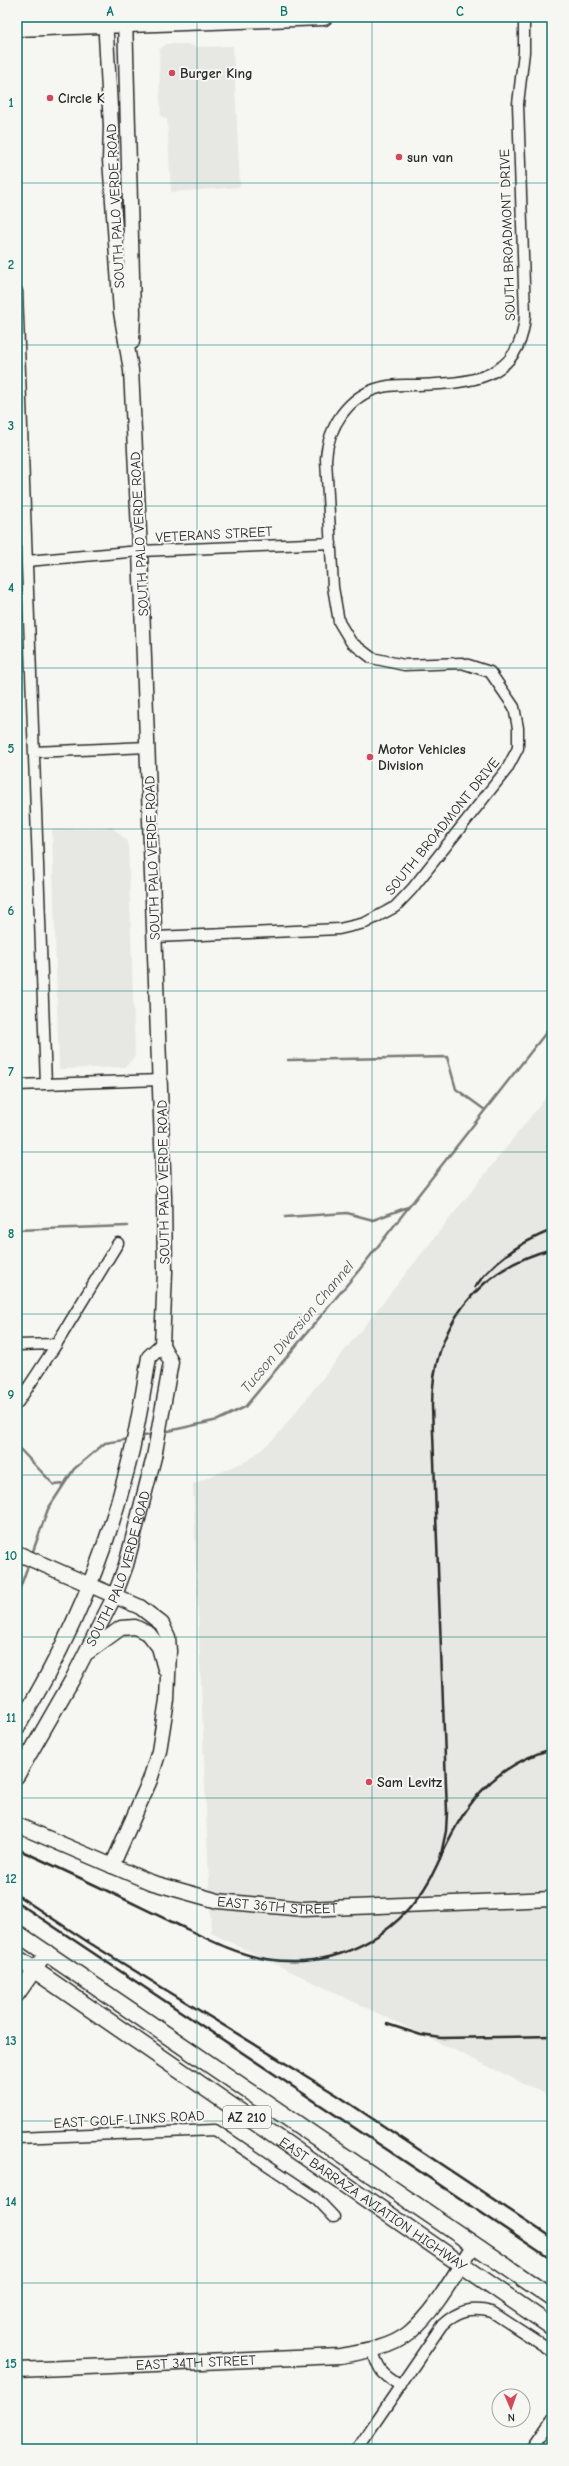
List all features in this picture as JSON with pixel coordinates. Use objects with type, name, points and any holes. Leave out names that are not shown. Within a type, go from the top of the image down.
[{"type":"main road","points":[[17,28],[106,21],[324,17]]},
{"type":"main road","name":"SOUTH PALO VERDE ROAD","points":[[106,21],[111,126],[110,160],[120,312],[131,370]]},
{"type":"main road","name":"SOUTH PALO VERDE ROAD","points":[[17,1776],[86,1654],[115,1595],[126,1565],[154,1457],[164,1409],[171,1362],[162,1345],[165,1272],[160,1080],[140,551],[131,370],[133,313],[125,21]]},
{"type":"main road","name":"SOUTH PALO VERDE ROAD","points":[[17,1728],[73,1623],[90,1584],[127,1470],[150,1357],[162,1345]]},
{"type":"main road","points":[[17,1553],[140,1607],[162,1624],[170,1650],[164,1728],[155,1766],[112,1866]]},
{"type":"main road","points":[[86,1654],[121,1628],[135,1626],[149,1634],[159,1647],[168,1675]]},
{"type":"main road","name":"EAST 36TH STREET","points":[[17,1825],[112,1866],[180,1892],[211,1899],[304,1909],[552,1899]]},
{"type":"main road","name":"EAST BARRAZA AVIATION HIGHWAY","points":[[17,1933],[47,1952],[473,2246],[552,2298]]},
{"type":"main road","points":[[17,1995],[47,1952]]},
{"type":"main road","name":"EAST BARRAZA AVIATION HIGHWAY","points":[[17,1958],[552,2327]]},
{"type":"main road","name":"EAST 34TH STREET","points":[[17,2370],[340,2356],[373,2350],[409,2334],[426,2315],[473,2246]]},
{"type":"street","name":"SOUTH BROADMONT DRIVE","points":[[155,937],[314,931],[365,923],[395,907],[412,889],[507,769],[518,748],[518,728],[514,706],[490,672],[462,663],[404,664],[372,658],[351,642],[339,622],[333,587],[326,449],[334,426],[346,409],[361,396],[379,388],[461,383],[484,377],[506,363],[522,338],[525,311],[518,104],[524,52],[524,17]]},
{"type":"street","points":[[17,291],[46,1084]]},
{"type":"street","name":"VETERANS STREET","points":[[27,561],[140,551],[331,543]]},
{"type":"street","points":[[34,752],[148,747]]},
{"type":"street","points":[[17,1085],[160,1080]]},
{"type":"street","points":[[17,1404],[57,1344],[118,1243]]},
{"type":"street","points":[[17,1345],[57,1344]]},
{"type":"street","name":"EAST GOLF LINKS ROAD","points":[[17,2138],[215,2130],[315,2197],[334,2217]]},
{"type":"street","points":[[357,2449],[442,2325],[453,2315],[470,2309],[492,2312],[552,2351]]},
{"type":"street","points":[[373,2350],[377,2365],[383,2375],[401,2386]]},
{"type":"street","points":[[532,2449],[552,2420]]},
{"type":"shaded area","points":[[166,44],[188,44],[197,47],[233,46],[240,187],[171,192],[167,119],[161,116],[160,99],[159,50]]},
{"type":"shaded area","points":[[112,827],[128,842],[135,1056],[125,1067],[59,1069],[52,830]]},
{"type":"shaded area","points":[[552,1090],[552,2097],[211,1933],[193,1484],[249,1460],[275,1438]]},
{"type":"waterway","name":"Tucson Diversion Channel","points":[[164,1432],[218,1420],[245,1407],[360,1269],[552,1025]]},
{"type":"waterway","points":[[288,1060],[447,1057],[456,1089],[485,1110]]},
{"type":"waterway","points":[[285,1217],[347,1213],[373,1220],[408,1207]]},
{"type":"waterway","points":[[17,1230],[127,1226]]},
{"type":"waterway","name":"Tucson Diversion Channel","points":[[140,1437],[153,1434]]},
{"type":"waterway","name":"Tucson Diversion Channel","points":[[32,1554],[48,1509],[74,1469],[105,1443],[130,1439]]},
{"type":"waterway","points":[[17,1446],[54,1485],[64,1484]]},
{"type":"waterway","name":"Tucson Diversion Channel","points":[[17,1596],[29,1563]]},
{"type":"railway","points":[[475,1287],[482,1277],[509,1253],[530,1240],[552,1230]]},
{"type":"railway","points":[[440,1859],[446,1831],[447,1812],[432,1406],[434,1378],[440,1351],[450,1327],[464,1306],[481,1287],[501,1271],[525,1258],[552,1249]]},
{"type":"railway","points":[[17,1849],[230,1949],[254,1957],[266,1959],[293,1961],[320,1959],[345,1952],[368,1942],[389,1927],[408,1910],[424,1889],[456,1826],[480,1792],[511,1766],[552,1749]]},
{"type":"railway","points":[[17,1895],[88,1942],[337,2095],[552,2238]]},
{"type":"railway","points":[[17,1902],[552,2260]]},
{"type":"railway","points":[[387,2024],[421,2035],[441,2038],[552,2036]]},
{"type":"place","name":"Burger King","points":[[172,73]]},
{"type":"place","name":"Circle K","points":[[50,98]]},
{"type":"place","name":"sun van","points":[[399,157]]},
{"type":"place","name":"Motor Vehicles Division","points":[[370,757]]},
{"type":"place","name":"Sam Levitz","points":[[369,1782]]}]
